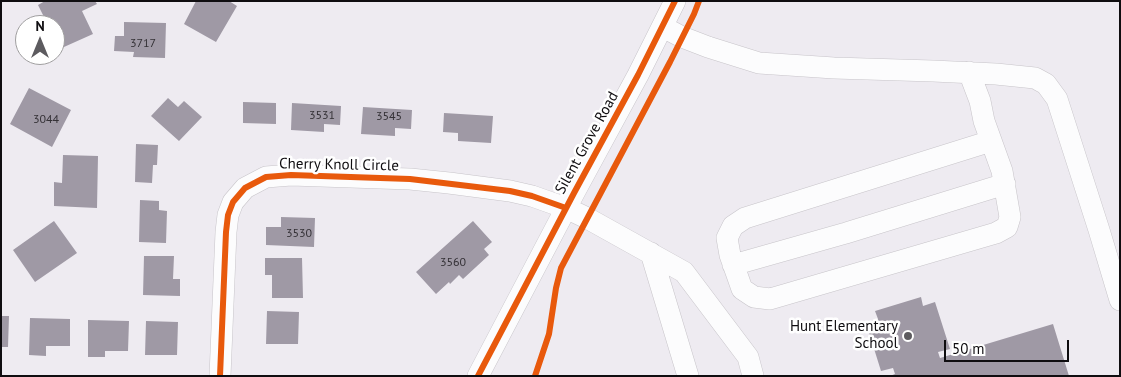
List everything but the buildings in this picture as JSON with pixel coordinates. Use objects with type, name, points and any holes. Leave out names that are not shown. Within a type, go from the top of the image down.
[{"type":"street","name":"Silent Grove Road","points":[[478,376],[675,1]]},
{"type":"street","points":[[663,27],[708,47],[759,63],[834,68],[969,72],[1035,78],[1046,84],[1057,99],[1120,300]]},
{"type":"street","points":[[969,72],[1002,171],[1010,217],[1007,227],[996,233],[770,298],[754,297],[742,289],[730,255],[727,238],[732,226],[745,218],[991,141]]},
{"type":"street","name":"Cherry Knoll Circle","points":[[220,376],[228,215],[233,202],[245,188],[266,177],[291,174],[430,181],[510,191],[532,196],[566,208],[684,272],[748,357],[753,376]]},
{"type":"street","points":[[733,265],[846,234],[1004,184]]},
{"type":"street","points":[[650,253],[688,376]]},
{"type":"cycle path","points":[[478,376],[638,75],[675,1]]},
{"type":"cycle path","points":[[535,376],[549,334],[561,268],[670,62],[699,1]]},
{"type":"cycle path","points":[[220,376],[228,215],[233,202],[245,188],[266,177],[291,175],[410,179],[510,191],[532,196],[566,208]]},
{"type":"place","name":"Hunt Elementary School","points":[[908,336]]}]
